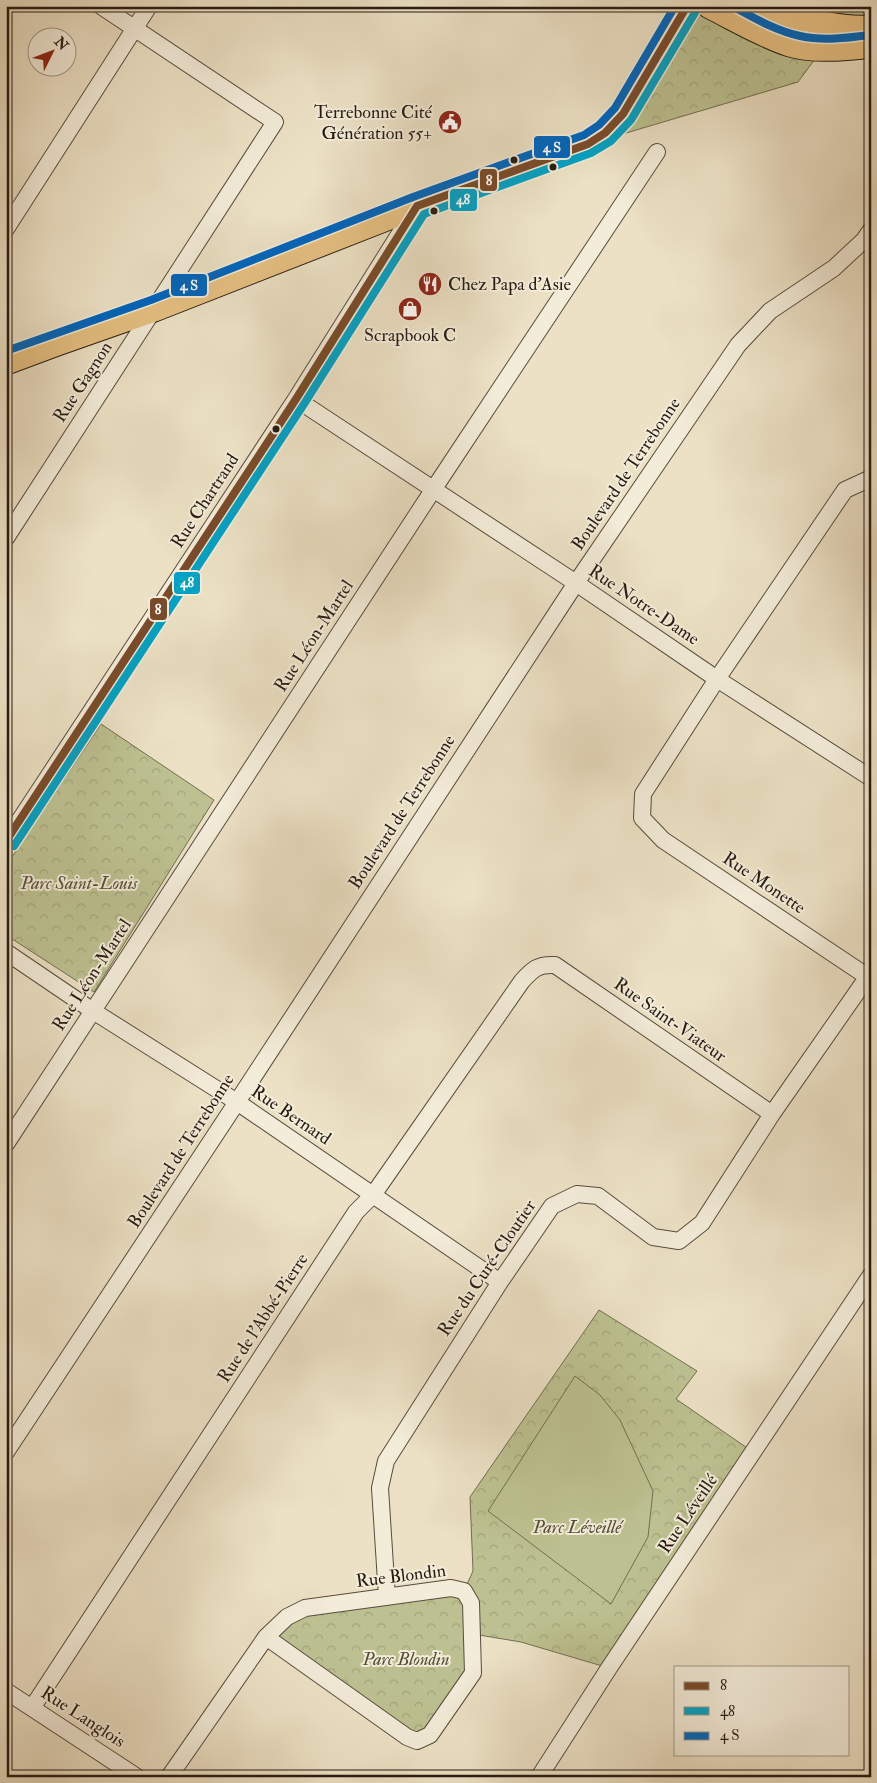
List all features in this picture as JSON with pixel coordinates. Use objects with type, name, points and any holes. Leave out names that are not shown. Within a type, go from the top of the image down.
[{"type":"main road","points":[[6,362],[154,309],[417,206],[588,144],[605,133],[623,114],[687,6]]},
{"type":"main road","points":[[710,6],[762,33],[792,44],[830,48],[871,45]]},
{"type":"main road","points":[[758,6],[808,21],[855,28],[871,28]]},
{"type":"street","points":[[101,6],[135,28]]},
{"type":"street","points":[[6,229],[149,6]]},
{"type":"street","name":"Rue Gagnon","points":[[6,538],[275,122],[135,28]]},
{"type":"street","name":"Rue Léon-Martel","points":[[6,1144],[433,490],[657,152]]},
{"type":"street","name":"Rue Chartrand","points":[[6,841],[296,399],[417,206]]},
{"type":"street","name":"Boulevard de Terrebonne","points":[[6,1452],[576,583],[738,345],[770,311],[834,268],[864,240],[871,230]]},
{"type":"street","name":"Rue Notre-Dame","points":[[296,399],[576,583],[717,679],[871,778]]},
{"type":"street","points":[[717,679],[845,490],[870,480]]},
{"type":"street","name":"Rue Monette","points":[[717,679],[643,794],[642,818],[663,840],[869,974]]},
{"type":"street","name":"Rue Bernard","points":[[6,952],[93,1011],[237,1102],[500,1282]]},
{"type":"street","name":"Rue Saint-Viateur","points":[[543,964],[555,965],[772,1114]]},
{"type":"street","name":"Rue de l'Abbé-Pierre","points":[[32,1708],[356,1212],[373,1195],[522,981],[531,971],[543,964]]},
{"type":"street","name":"Rue du Curé-Cloutier","points":[[387,1596],[380,1488],[386,1461],[500,1282],[552,1206],[577,1194],[598,1196],[653,1237],[679,1241],[702,1223],[772,1114],[869,974]]},
{"type":"street","name":"Rue Léveillé","points":[[539,1777],[609,1668],[871,1275]]},
{"type":"street","name":"Rue Blondin","points":[[169,1777],[266,1637],[287,1617],[305,1608],[451,1588],[464,1591],[470,1603],[473,1673],[430,1735],[418,1741],[407,1737],[266,1637]]},
{"type":"street","name":"Rue Langlois","points":[[6,1691],[137,1777]]},
{"type":"green space","points":[[687,6],[710,6],[824,47],[798,82],[589,144]]},
{"type":"green space","points":[[786,6],[871,6],[871,10],[868,16],[820,15]]},
{"type":"green space","name":"Parc Saint-Louis","points":[[101,724],[214,800],[94,992],[6,935],[6,866]]},
{"type":"green space","name":"Parc Léveillé","points":[[599,1310],[697,1371],[676,1399],[753,1452],[609,1668],[521,1642],[473,1634],[473,1673],[417,1741],[266,1637],[287,1617],[464,1591],[473,1571],[470,1497]]},
{"type":"green space","points":[[575,1376],[600,1395],[620,1420],[653,1491],[648,1537],[611,1604],[488,1511]]},
{"type":"transit line","points":[[6,351],[151,300],[413,197],[584,135],[599,125],[615,108],[675,6]]},
{"type":"transit line","name":"8","points":[[6,841],[296,399],[417,206],[588,144],[605,133],[623,114],[687,6]]},
{"type":"transit line","points":[[732,6],[774,27],[791,34],[809,38],[826,39],[870,35]]},
{"type":"transit line","name":"48","points":[[14,846],[304,404],[424,214],[591,153],[611,141],[631,120],[696,11]]},
{"type":"place","name":"Terrebonne Cité Génération 55+","points":[[450,122]]},
{"type":"place","name":"Chez Papa d'Asie","points":[[430,284]]},
{"type":"place","name":"Scrapbook C","points":[[410,309]]},
{"type":"park label","name":"Parc Blondin","points":[[406,1659]]}]
